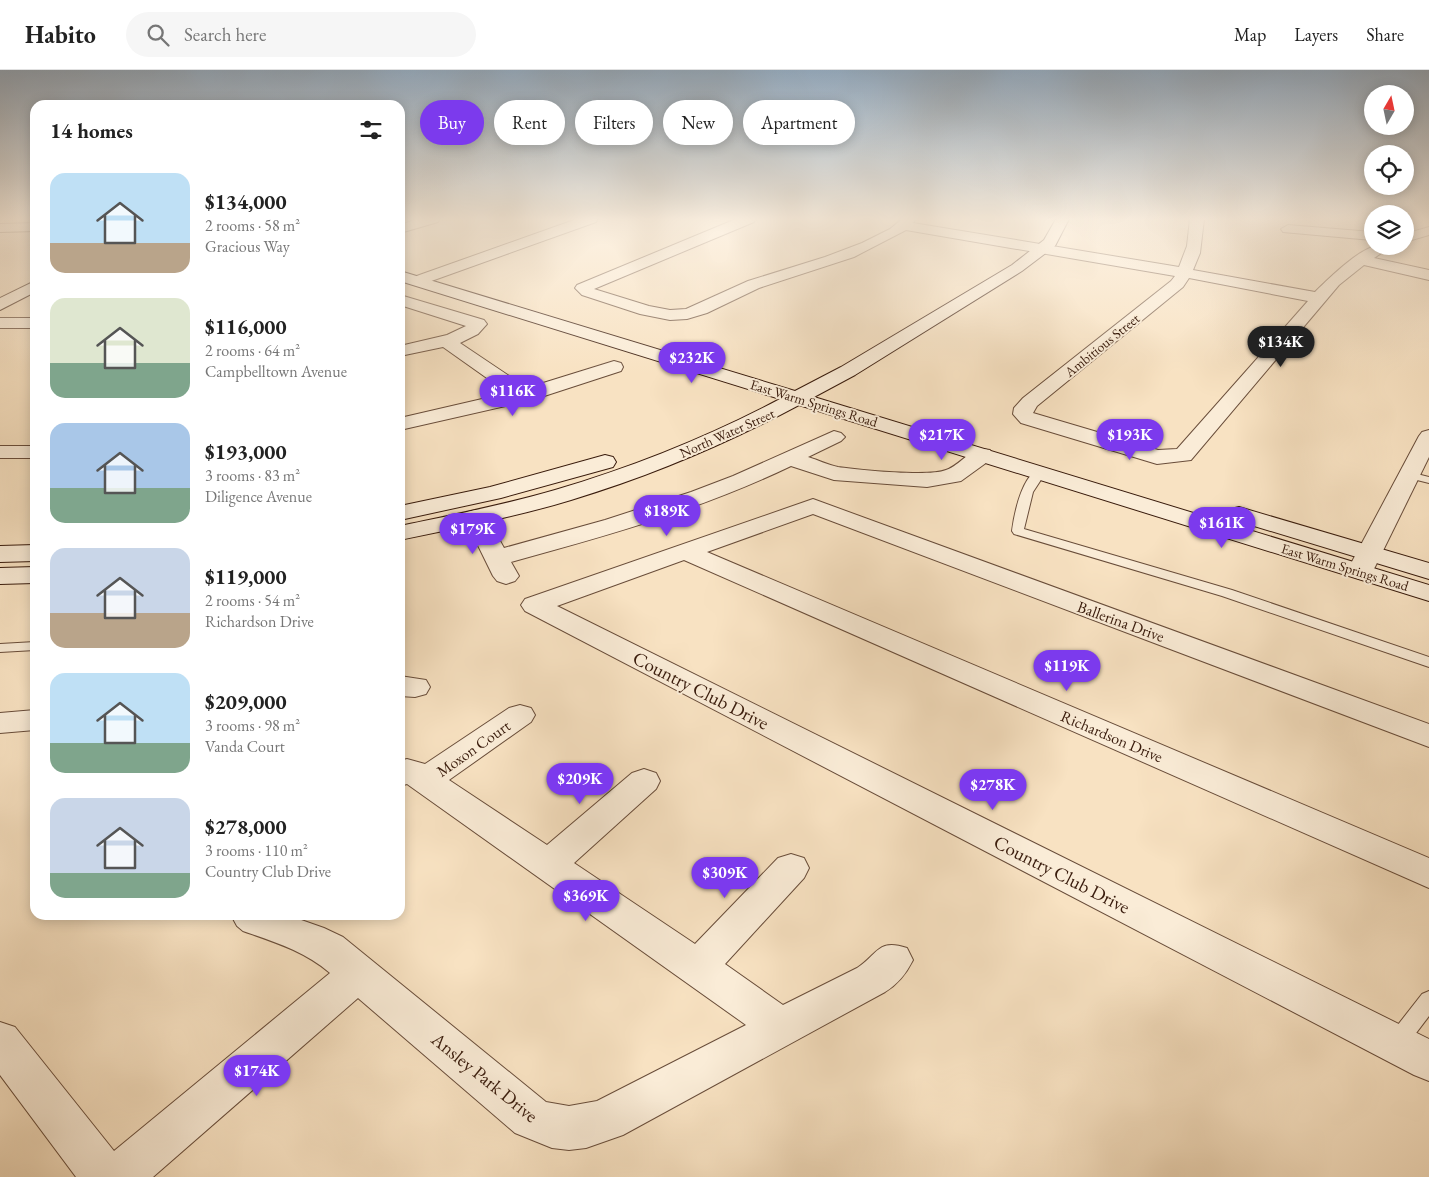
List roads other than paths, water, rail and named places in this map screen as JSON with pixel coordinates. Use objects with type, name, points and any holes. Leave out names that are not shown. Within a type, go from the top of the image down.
[{"type":"street","points":[[426,271],[724,359]]},
{"type":"street","points":[[408,279],[447,271]]},
{"type":"street","points":[[625,271],[583,288],[588,292],[650,311],[680,315],[699,309],[735,292],[801,271]]},
{"type":"street","name":"North Water Street","points":[[405,533],[563,495],[671,458],[743,428],[985,271]]},
{"type":"street","name":"North Water Street","points":[[405,512],[493,493],[616,459],[799,390],[1014,271]]},
{"type":"street","points":[[1171,271],[1320,298],[1333,282],[1347,271]]},
{"type":"street","points":[[1409,271],[1429,275]]},
{"type":"street","name":"Ambitious Street","points":[[1185,273],[1177,284],[1030,402],[1024,408],[1023,414],[1028,419],[1039,423],[1157,457],[1184,455],[1320,298]]},
{"type":"street","name":"East Warm Springs Road","points":[[408,279],[799,390],[1365,562],[1429,593]]},
{"type":"street","points":[[0,305],[30,289]]},
{"type":"street","points":[[405,302],[478,324],[471,331],[446,341],[405,350]]},
{"type":"street","points":[[0,323],[30,323]]},
{"type":"street","points":[[446,341],[525,396]]},
{"type":"street","points":[[405,423],[483,407],[525,396],[614,368]]},
{"type":"street","name":"East Warm Springs Road","points":[[799,390],[982,455],[1040,472],[1365,562],[1429,571]]},
{"type":"street","points":[[1365,562],[1419,477],[1429,436]]},
{"type":"street","points":[[476,517],[501,567],[595,531],[728,485],[834,437]]},
{"type":"street","points":[[0,452],[30,452]]},
{"type":"street","points":[[788,458],[834,473],[927,480],[953,476],[982,455]]},
{"type":"street","name":"Ballerina Drive","points":[[686,552],[813,506],[1429,736]]},
{"type":"street","name":"Country Club Drive","points":[[686,552],[534,605],[1429,1061]]},
{"type":"street","name":"Richardson Drive","points":[[686,552],[1429,874]]},
{"type":"street","points":[[0,554],[30,553]]},
{"type":"street","points":[[0,576],[30,575]]},
{"type":"street","name":"Moxon Court","points":[[413,777],[520,715]]},
{"type":"street","points":[[0,723],[30,720]]},
{"type":"street","points":[[413,777],[549,865],[750,1003],[780,1028]]},
{"type":"street","points":[[549,865],[644,781]]},
{"type":"street","points":[[698,967],[791,868]]},
{"type":"street","name":"Ansley Park Drive","points":[[259,920],[310,939],[330,949],[531,1118],[562,1129],[585,1127],[607,1119],[871,980],[882,973],[893,960]]},
{"type":"street","points":[[118,1177],[359,973]]},
{"type":"street","points":[[0,1041],[105,1177]]},
{"type":"lane","points":[[1040,472],[1032,480],[1024,498],[1018,531],[1227,593],[1429,662]]},
{"type":"lane","points":[[0,648],[30,646]]},
{"type":"lane","points":[[1395,1044],[1429,1000]]}]
